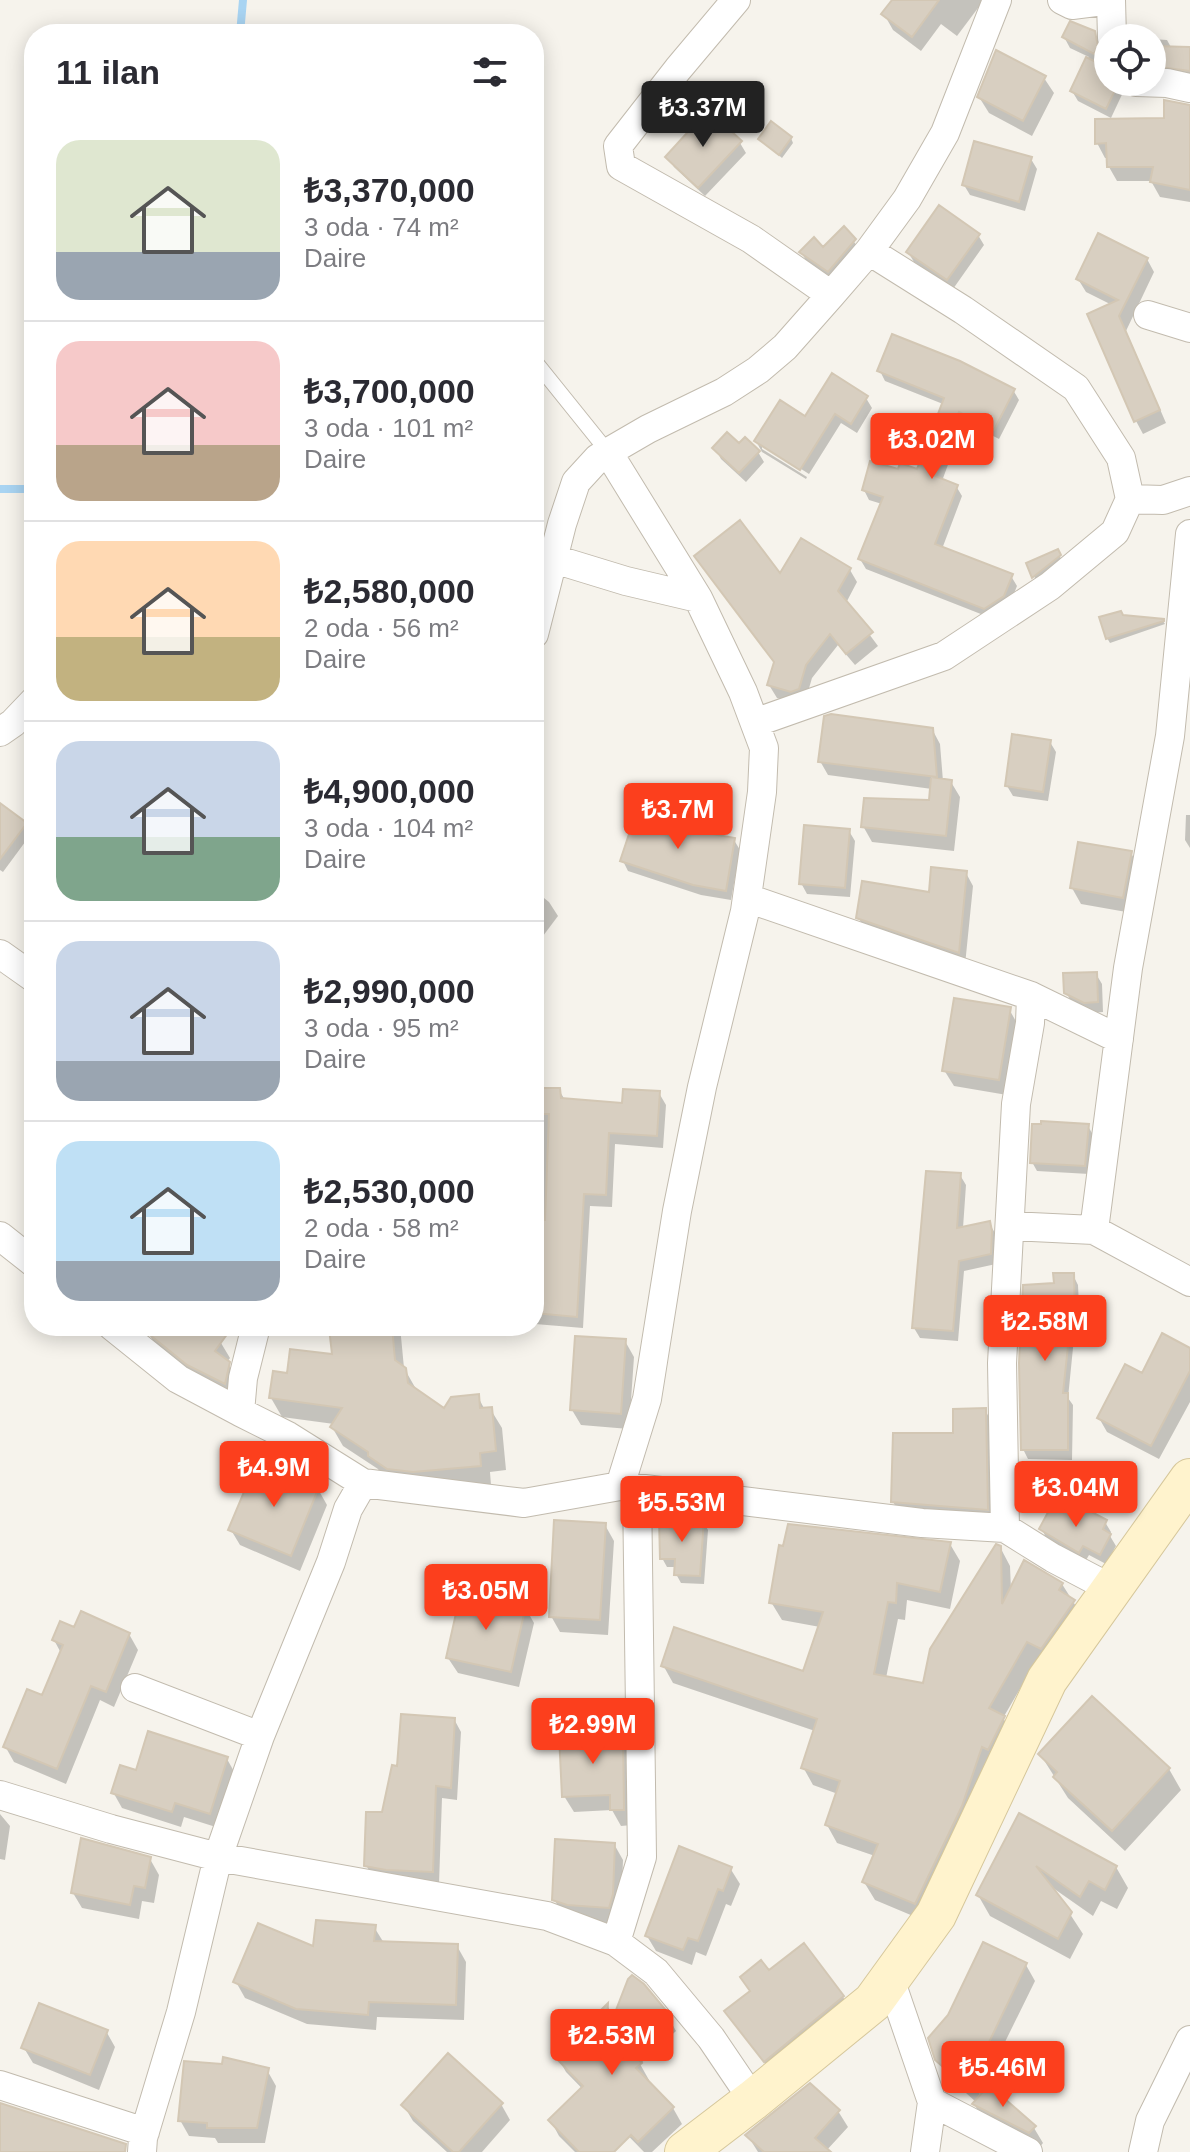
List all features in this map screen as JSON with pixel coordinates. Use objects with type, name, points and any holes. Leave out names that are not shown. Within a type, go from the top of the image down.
[{"type":"street","points":[[736,0],[618,146],[621,166],[751,239],[831,295]]},
{"type":"street","points":[[544,596],[576,482],[598,458],[648,429],[724,392],[758,370],[785,347],[869,251],[907,199],[945,133],[997,0]]},
{"type":"street","points":[[1062,0],[1072,5],[1111,0],[1112,24]]},
{"type":"street","points":[[1166,83],[1190,88]]},
{"type":"street","points":[[757,722],[944,656],[1050,586],[1115,532],[1130,499],[1121,458],[1076,388],[963,310],[869,251]]},
{"type":"street","points":[[1148,315],[1190,328]]},
{"type":"street","points":[[608,452],[698,598],[757,722],[764,748],[747,898],[702,1087],[677,1211],[647,1399],[628,1487],[642,1857],[616,1942]]},
{"type":"street","points":[[1130,499],[1163,500],[1190,491]]},
{"type":"street","points":[[1094,1230],[1128,968],[1170,736],[1190,534]]},
{"type":"street","points":[[554,559],[626,581],[698,598]]},
{"type":"street","points":[[747,898],[1031,996],[1119,1039]]},
{"type":"street","points":[[0,954],[24,971]]},
{"type":"street","points":[[1005,1528],[1002,1363],[1016,1104],[1030,1023],[1031,996]]},
{"type":"street","points":[[1011,1226],[1094,1230],[1190,1282]]},
{"type":"street","points":[[0,1236],[24,1255]]},
{"type":"street","points":[[124,1336],[178,1379],[288,1436],[363,1483],[524,1503],[628,1487],[922,1523],[1005,1528],[1112,1589]]},
{"type":"street","points":[[240,1412],[243,1378],[254,1336]]},
{"type":"street","points":[[685,2152],[873,2002],[936,1915],[1047,1680],[1190,1479]]},
{"type":"street","points":[[0,2085],[143,2142],[181,2012],[218,1857],[260,1736],[331,1562],[348,1509],[363,1483]]},
{"type":"street","points":[[135,1688],[260,1736]]},
{"type":"street","points":[[0,1795],[218,1857],[547,1916],[616,1942],[656,1972],[711,2038],[753,2100]]},
{"type":"street","points":[[890,1979],[932,2102],[925,2152]]},
{"type":"street","points":[[1143,2152],[1150,2121],[1190,2040]]},
{"type":"street","points":[[932,2102],[1028,2152]]},
{"type":"lane","points":[[544,372],[608,452]]},
{"type":"building","points":[[892,0],[939,0],[912,37],[881,14]]},
{"type":"building","points":[[1070,21],[1094,31],[1094,54],[1062,37]]},
{"type":"building","points":[[1166,46],[1190,47],[1190,71],[1166,68]]},
{"type":"building","points":[[996,50],[1046,76],[1023,121],[977,97]]},
{"type":"building","points":[[1086,57],[1094,61],[1094,96],[1112,96],[1106,109],[1070,91]]},
{"type":"building","points":[[1164,100],[1190,105],[1190,190],[1150,182],[1153,167],[1107,167],[1106,143],[1095,144],[1095,119],[1164,118]]},
{"type":"building","points":[[708,110],[742,141],[698,188],[665,157]]},
{"type":"building","points":[[771,121],[792,137],[779,155],[758,139]]},
{"type":"building","points":[[974,141],[1032,157],[1019,202],[962,185]]},
{"type":"building","points":[[939,205],[980,234],[947,280],[906,252]]},
{"type":"building","points":[[844,226],[856,239],[828,272],[799,252],[814,237],[823,247]]},
{"type":"building","points":[[1098,233],[1148,258],[1119,316],[1160,410],[1134,422],[1087,314],[1118,300],[1076,279]]},
{"type":"building","points":[[892,334],[960,361],[1015,389],[994,430],[959,412],[935,476],[958,485],[935,544],[1013,574],[1004,596],[984,609],[858,559],[883,497],[862,490],[870,461],[898,469],[900,463],[917,469],[944,398],[877,371]]},
{"type":"building","points":[[832,373],[868,396],[851,424],[835,414],[800,470],[754,441],[780,400],[805,416]]},
{"type":"building","points":[[727,432],[739,443],[745,437],[760,451],[739,473],[712,448]]},
{"type":"building","points":[[740,520],[780,573],[801,538],[851,568],[838,591],[873,632],[846,654],[830,634],[806,665],[799,689],[791,692],[767,685],[774,662],[694,556]]},
{"type":"building","points":[[1058,549],[1061,555],[1032,578],[1026,563]]},
{"type":"building","points":[[1121,611],[1123,615],[1164,621],[1106,639],[1099,617]]},
{"type":"building","points":[[831,714],[933,728],[937,777],[818,762],[824,716]]},
{"type":"building","points":[[1012,734],[1051,740],[1043,792],[1005,786]]},
{"type":"building","points":[[931,777],[952,780],[946,836],[861,827],[864,798],[929,800]]},
{"type":"building","points":[[0,803],[24,821],[24,827],[0,859]]},
{"type":"building","points":[[638,807],[680,822],[678,828],[735,838],[726,891],[693,885],[620,861]]},
{"type":"building","points":[[804,825],[850,829],[845,888],[799,884]]},
{"type":"building","points":[[1078,842],[1132,851],[1123,898],[1070,888]]},
{"type":"building","points":[[931,867],[967,871],[959,953],[856,918],[862,881],[929,892]]},
{"type":"building","points":[[1097,972],[1098,1002],[1084,1003],[1064,993],[1063,973]]},
{"type":"building","points":[[954,998],[1011,1007],[999,1080],[942,1071]]},
{"type":"building","points":[[544,1088],[560,1088],[561,1098],[622,1103],[623,1089],[660,1091],[657,1136],[609,1133],[606,1195],[584,1194],[577,1317],[544,1314],[549,1114],[544,1114]]},
{"type":"building","points":[[1041,1121],[1089,1124],[1085,1166],[1030,1163],[1032,1124],[1041,1124]]},
{"type":"building","points":[[926,1171],[961,1173],[957,1228],[990,1221],[992,1231],[991,1254],[959,1261],[953,1331],[912,1328]]},
{"type":"building","points":[[1053,1273],[1074,1273],[1075,1318],[1071,1318],[1063,1393],[1068,1393],[1068,1450],[1021,1450],[1019,1363],[1023,1285],[1054,1283]]},
{"type":"building","points":[[1162,1333],[1190,1348],[1190,1371],[1151,1446],[1097,1418],[1125,1364],[1142,1373]]},
{"type":"building","points":[[151,1336],[226,1336],[215,1351],[230,1362],[225,1384],[187,1365]]},
{"type":"building","points":[[330,1336],[393,1336],[395,1360],[406,1368],[408,1383],[444,1408],[451,1397],[479,1394],[480,1408],[492,1407],[496,1451],[480,1453],[481,1466],[413,1472],[387,1469],[368,1456],[368,1452],[330,1427],[342,1408],[269,1398],[273,1371],[287,1373],[290,1349],[332,1354]]},
{"type":"building","points":[[575,1336],[626,1339],[621,1414],[570,1410]]},
{"type":"building","points":[[986,1408],[988,1510],[891,1502],[893,1433],[953,1433],[953,1409]]},
{"type":"building","points":[[257,1461],[319,1487],[291,1556],[228,1530]]},
{"type":"building","points":[[1053,1503],[1079,1516],[1084,1508],[1107,1520],[1103,1529],[1111,1534],[1100,1555],[1083,1546],[1079,1553],[1039,1529]]},
{"type":"building","points":[[659,1518],[704,1519],[700,1576],[674,1575],[675,1559],[660,1559]]},
{"type":"building","points":[[554,1520],[606,1523],[600,1620],[549,1617]]},
{"type":"building","points":[[788,1524],[951,1542],[940,1592],[897,1583],[896,1603],[888,1602],[874,1674],[923,1683],[930,1649],[996,1544],[1001,1546],[1002,1604],[1024,1560],[1063,1583],[1059,1590],[1075,1600],[1041,1649],[1027,1642],[989,1708],[1005,1716],[988,1750],[982,1747],[962,1806],[915,1904],[862,1882],[878,1844],[825,1825],[840,1781],[801,1768],[817,1719],[661,1666],[674,1627],[803,1671],[823,1612],[769,1603],[779,1545],[783,1546]]},
{"type":"building","points":[[461,1591],[526,1605],[511,1672],[446,1658]]},
{"type":"building","points":[[81,1611],[130,1633],[106,1692],[91,1686],[57,1769],[3,1747],[27,1689],[42,1695],[63,1645],[52,1640],[60,1621],[74,1627]]},
{"type":"building","points":[[1092,1696],[1170,1768],[1112,1831],[1053,1777],[1057,1772],[1038,1754]]},
{"type":"building","points":[[401,1714],[455,1718],[451,1788],[436,1786],[433,1872],[364,1866],[366,1812],[382,1812],[392,1765],[397,1766]]},
{"type":"building","points":[[148,1731],[228,1757],[210,1814],[175,1803],[172,1812],[111,1793],[120,1765],[136,1770]]},
{"type":"building","points":[[623,1731],[624,1810],[610,1810],[610,1795],[562,1797],[559,1734]]},
{"type":"building","points":[[1019,1813],[1117,1866],[1105,1890],[1089,1881],[1080,1897],[1036,1866],[1072,1912],[1058,1939],[976,1895]]},
{"type":"building","points":[[81,1838],[151,1857],[145,1888],[134,1886],[130,1905],[71,1893]]},
{"type":"building","points":[[555,1839],[615,1843],[613,1894],[609,1908],[567,1905],[552,1900]]},
{"type":"building","points":[[679,1846],[732,1867],[723,1891],[718,1889],[698,1941],[688,1938],[683,1950],[645,1936]]},
{"type":"building","points":[[316,1920],[376,1925],[374,1941],[458,1944],[456,2005],[369,2002],[368,2015],[296,2009],[233,1982],[258,1923],[313,1946]]},
{"type":"building","points":[[983,1942],[1027,1963],[967,2088],[935,2060],[928,2038],[948,2015]]},
{"type":"building","points":[[804,1943],[844,1996],[764,2062],[724,2011],[750,1991],[740,1977],[761,1960],[769,1970]]},
{"type":"building","points":[[632,1975],[644,1984],[669,2014],[630,2050],[642,2063],[636,2068],[674,2107],[638,2142],[631,2135],[614,2152],[579,2152],[548,2120],[583,2086],[554,2056],[608,2003],[606,2036]]},
{"type":"building","points":[[39,2003],[108,2030],[90,2075],[21,2048]]},
{"type":"building","points":[[448,2053],[503,2103],[459,2152],[453,2152],[401,2105]]},
{"type":"building","points":[[223,2057],[269,2068],[257,2128],[207,2128],[207,2123],[178,2121],[184,2061],[222,2064]]},
{"type":"building","points":[[810,2083],[840,2110],[815,2138],[831,2152],[764,2152],[745,2135]]},
{"type":"building","points":[[989,2085],[1036,2126],[1029,2133],[972,2104]]},
{"type":"building","points":[[0,2103],[126,2144],[125,2152],[0,2152]]},
{"type":"waterway","points":[[241,24],[243,0]]},
{"type":"waterway","points":[[0,489],[24,489]]}]
